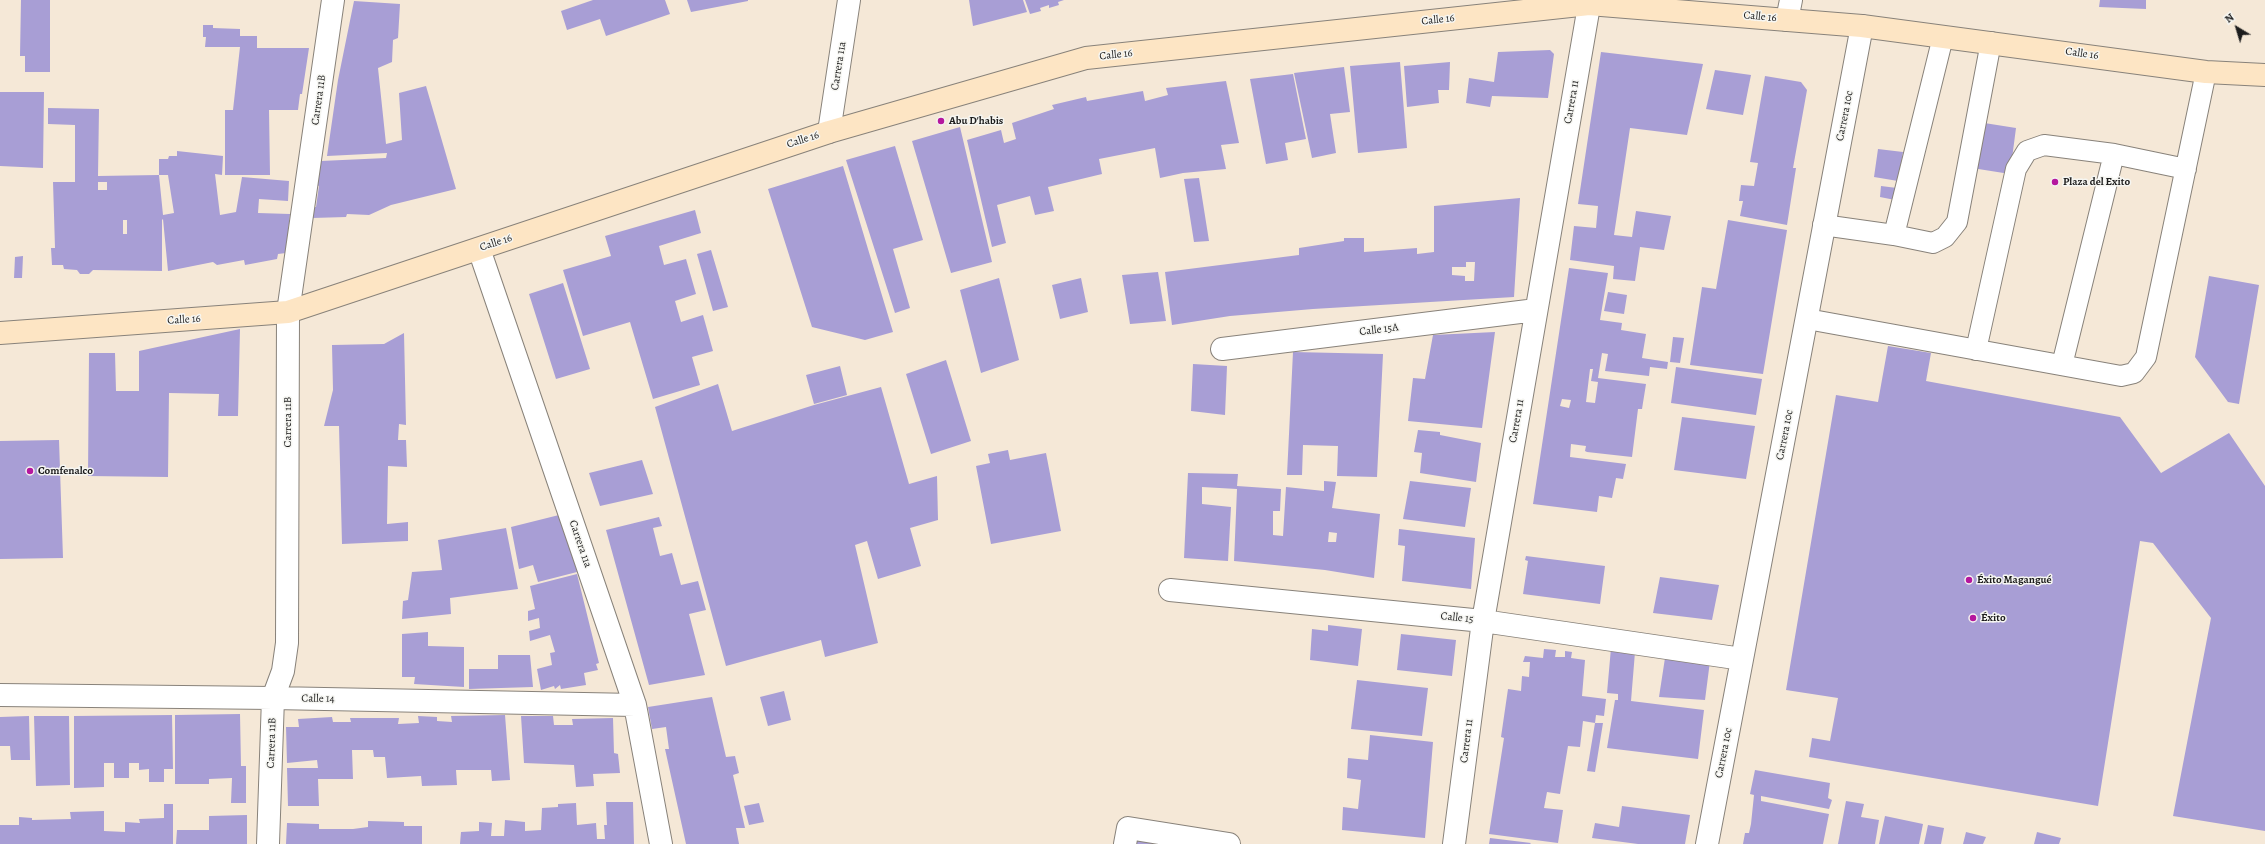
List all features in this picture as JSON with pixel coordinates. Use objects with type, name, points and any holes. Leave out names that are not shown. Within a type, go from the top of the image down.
[{"type":"main road","name":"Calle 16","points":[[0,333],[288,312],[829,132],[1086,58],[1590,2],[1789,10],[1862,26],[1991,42],[2206,72],[2265,75]]},
{"type":"street","name":"Carrera 11B","points":[[268,844],[273,698],[284,671],[287,643],[288,312],[333,0]]},
{"type":"street","name":"Carrera 11a","points":[[829,132],[849,0]]},
{"type":"street","name":"Carrera 11","points":[[1454,844],[1483,621],[1590,2]]},
{"type":"street","name":"Carrera 10c","points":[[1707,844],[1823,225],[1862,26]]},
{"type":"street","name":"Carrera 11a","points":[[479,249],[635,705],[661,844]]},
{"type":"street","name":"Calle 15A","points":[[1222,350],[1536,310]]},
{"type":"street","name":"Calle 15","points":[[1170,590],[1483,621],[1742,659]]},
{"type":"street","name":"Calle 14","points":[[0,695],[273,698],[635,705]]},
{"type":"street","points":[[1126,836],[1229,844]]},
{"type":"lane","points":[[1894,235],[1943,37]]},
{"type":"lane","points":[[1823,225],[1894,235],[1933,243],[1945,237],[1958,222],[1991,42]]},
{"type":"lane","points":[[1806,319],[2121,376],[2134,373],[2146,357],[2206,72]]},
{"type":"lane","points":[[1976,350],[2016,169],[2027,151],[2044,145],[2114,154],[2186,169]]},
{"type":"lane","points":[[2062,365],[2114,154]]},
{"type":"building","points":[[21,0],[50,0],[50,72],[25,72],[25,56],[20,56]]},
{"type":"building","points":[[593,0],[665,0],[670,14],[606,36],[600,19],[567,30],[561,11]]},
{"type":"building","points":[[687,0],[748,0],[748,1],[691,12]]},
{"type":"building","points":[[969,0],[1023,0],[1027,12],[973,26]]},
{"type":"building","points":[[1025,0],[1064,0],[1058,2],[1059,5],[1049,8],[1049,5],[1040,8],[1041,11],[1030,14]]},
{"type":"building","points":[[2100,0],[2146,0],[2146,9],[2099,7]]},
{"type":"building","points":[[354,1],[400,4],[398,38],[393,40],[392,62],[378,68],[386,144],[402,140],[399,93],[426,86],[456,189],[391,205],[369,215],[347,214],[346,217],[312,218],[313,207],[316,207],[319,186],[316,185],[321,161],[386,158],[387,153],[327,156],[338,80]]},
{"type":"building","points":[[203,25],[213,25],[213,28],[240,29],[240,36],[257,36],[257,48],[309,48],[298,110],[269,110],[270,175],[225,175],[225,110],[233,110],[240,47],[205,47],[206,37],[203,37]]},
{"type":"building","points":[[1550,50],[1554,54],[1548,98],[1492,96],[1490,107],[1466,103],[1469,78],[1494,82],[1498,52]]},
{"type":"building","points":[[1601,52],[1703,64],[1687,135],[1630,128],[1614,235],[1632,237],[1636,211],[1671,216],[1664,250],[1640,247],[1635,281],[1613,279],[1614,266],[1570,260],[1574,226],[1596,228],[1598,206],[1578,204]]},
{"type":"building","points":[[1400,62],[1407,148],[1358,153],[1350,66]]},
{"type":"building","points":[[1450,62],[1449,90],[1438,90],[1439,103],[1407,107],[1404,66]]},
{"type":"building","points":[[1344,67],[1350,112],[1330,114],[1336,153],[1312,158],[1294,73]]},
{"type":"building","points":[[1715,70],[1751,75],[1743,115],[1706,109]]},
{"type":"building","points":[[1293,74],[1306,139],[1285,143],[1288,160],[1266,164],[1250,79]]},
{"type":"building","points":[[1765,76],[1801,82],[1807,90],[1793,168],[1796,168],[1787,225],[1740,216],[1743,201],[1739,201],[1741,185],[1754,186],[1758,163],[1750,162]]},
{"type":"building","points":[[1226,81],[1239,143],[1221,145],[1226,169],[1183,173],[1160,178],[1155,148],[1099,159],[1102,174],[1048,187],[1054,211],[1035,215],[1030,196],[997,205],[1006,243],[992,247],[967,140],[1001,130],[1004,143],[1016,139],[1012,123],[1054,109],[1052,105],[1086,97],[1087,101],[1143,91],[1145,101],[1168,95],[1166,88]]},
{"type":"building","points":[[0,92],[44,92],[43,168],[0,166]]},
{"type":"building","points":[[48,108],[99,109],[98,176],[159,175],[159,159],[168,159],[169,156],[177,156],[177,151],[223,156],[222,175],[215,174],[220,215],[236,212],[242,177],[289,181],[288,201],[259,199],[258,213],[290,214],[286,253],[278,254],[277,259],[245,265],[244,260],[217,265],[213,262],[168,271],[163,219],[162,271],[93,270],[89,274],[80,274],[77,270],[64,269],[63,265],[52,265],[51,248],[55,248],[53,182],[75,182],[75,125],[48,124]],"holes":[[[159,175],[168,175],[174,213],[163,215]],[[98,182],[107,182],[107,190],[98,190]],[[123,220],[127,220],[127,234],[123,234]]]},
{"type":"building","points":[[1978,122],[2016,128],[2010,174],[1972,168]]},
{"type":"building","points":[[960,127],[992,262],[951,273],[912,141]]},
{"type":"building","points":[[895,146],[923,240],[893,249],[910,308],[895,313],[846,160]]},
{"type":"building","points":[[1878,149],[1903,152],[1898,181],[1874,177]]},
{"type":"building","points":[[843,166],[893,332],[865,340],[812,327],[768,189]]},
{"type":"building","points":[[1199,178],[1209,241],[1194,242],[1184,179]]},
{"type":"building","points":[[1881,186],[1897,188],[1895,200],[1880,197]]},
{"type":"building","points":[[1520,198],[1514,297],[1313,309],[1230,316],[1172,325],[1165,272],[1299,255],[1299,248],[1344,241],[1344,238],[1364,238],[1364,252],[1417,248],[1417,254],[1434,252],[1434,206]],"holes":[[[1466,262],[1475,262],[1474,281],[1465,281],[1465,276],[1452,275],[1452,267],[1466,267]]]},
{"type":"building","points":[[695,210],[701,233],[659,246],[664,265],[686,259],[696,294],[675,301],[681,322],[703,315],[713,351],[692,357],[700,385],[653,399],[630,322],[583,336],[563,270],[611,256],[605,236]]},
{"type":"building","points":[[1728,220],[1787,230],[1763,374],[1690,365],[1702,287],[1716,289]]},
{"type":"building","points":[[711,250],[728,307],[713,311],[697,254]]},
{"type":"building","points":[[23,256],[22,278],[14,278],[15,257]]},
{"type":"building","points":[[1569,268],[1608,273],[1600,320],[1622,323],[1621,330],[1646,334],[1642,358],[1668,362],[1667,369],[1650,367],[1649,376],[1605,371],[1608,354],[1602,353],[1598,378],[1646,384],[1642,409],[1638,409],[1632,457],[1587,452],[1585,451],[1586,446],[1571,444],[1570,457],[1626,464],[1623,479],[1616,478],[1612,498],[1599,496],[1597,512],[1533,504]],"holes":[[[1590,369],[1593,369],[1591,381],[1598,382],[1595,403],[1586,402]],[[1562,399],[1571,400],[1569,408],[1560,406]]]},
{"type":"building","points":[[1158,272],[1166,321],[1130,324],[1122,275]]},
{"type":"building","points":[[2209,276],[2259,285],[2239,404],[2228,402],[2195,357]]},
{"type":"building","points":[[999,278],[1019,360],[981,373],[960,290]]},
{"type":"building","points":[[1081,278],[1088,312],[1060,319],[1052,285]]},
{"type":"building","points":[[563,283],[590,369],[556,379],[529,294]]},
{"type":"building","points":[[1608,292],[1627,295],[1624,314],[1604,311]]},
{"type":"building","points":[[240,329],[238,416],[218,416],[219,394],[169,393],[168,477],[88,476],[89,353],[115,353],[116,391],[139,391],[139,351]]},
{"type":"building","points":[[1495,332],[1482,428],[1408,421],[1413,378],[1425,379],[1433,335]]},
{"type":"building","points":[[404,333],[406,425],[399,424],[398,440],[406,440],[407,467],[388,466],[387,524],[408,522],[408,541],[342,544],[339,426],[324,426],[333,390],[332,345],[384,344]]},
{"type":"building","points":[[1673,337],[1684,338],[1680,363],[1670,362]]},
{"type":"building","name":"Éxito Magangué","points":[[1888,346],[1931,353],[1926,381],[2120,417],[2161,473],[2229,433],[2265,486],[2265,831],[2173,816],[2211,618],[2153,543],[2140,541],[2098,806],[1809,757],[1812,738],[1830,741],[1838,698],[1786,690],[1836,395],[1878,402]]},
{"type":"building","points":[[1293,352],[1383,354],[1377,477],[1337,476],[1338,446],[1303,445],[1302,475],[1287,475]]},
{"type":"building","points":[[946,360],[971,441],[931,454],[906,374]]},
{"type":"building","points":[[1193,364],[1227,366],[1225,415],[1191,411]]},
{"type":"building","points":[[840,366],[847,395],[814,404],[806,375]]},
{"type":"building","points":[[1676,367],[1762,379],[1756,415],[1671,403]]},
{"type":"building","points":[[718,384],[732,431],[814,405],[881,387],[909,484],[937,476],[938,520],[910,528],[921,566],[878,579],[867,541],[855,545],[878,643],[825,657],[821,640],[726,666],[655,407]]},
{"type":"building","points":[[1682,417],[1755,426],[1746,479],[1674,470]]},
{"type":"building","points":[[1418,430],[1440,432],[1440,435],[1481,443],[1476,482],[1420,473],[1422,453],[1414,452]]},
{"type":"building","name":"Comfenalco","points":[[59,440],[63,558],[0,559],[0,441]]},
{"type":"building","points":[[1008,450],[1010,460],[1046,453],[1061,531],[991,544],[976,466],[990,463],[988,454]]},
{"type":"building","points":[[642,460],[653,494],[600,506],[589,473]]},
{"type":"building","points":[[1188,473],[1238,474],[1237,486],[1281,489],[1280,511],[1273,511],[1273,535],[1283,536],[1286,487],[1324,491],[1324,481],[1336,482],[1332,508],[1380,514],[1374,578],[1325,570],[1234,561],[1237,489],[1202,487],[1202,504],[1231,507],[1228,561],[1184,558]],"holes":[[[1329,532],[1337,533],[1336,542],[1328,542]]]},
{"type":"building","points":[[1410,481],[1471,488],[1465,527],[1403,519]]},
{"type":"building","points":[[563,514],[577,572],[538,582],[533,565],[519,569],[511,527]]},
{"type":"building","points":[[659,517],[662,526],[653,528],[660,556],[672,553],[681,585],[698,581],[706,610],[689,614],[705,675],[649,685],[606,530]]},
{"type":"building","points":[[506,528],[518,589],[450,598],[451,614],[402,619],[403,601],[408,600],[412,572],[442,570],[438,540]]},
{"type":"building","points":[[1399,529],[1475,538],[1471,589],[1402,581],[1405,546],[1398,545]]},
{"type":"building","points":[[1526,556],[1605,566],[1600,604],[1523,594],[1528,561],[1525,560]]},
{"type":"building","points":[[577,574],[599,663],[596,664],[598,670],[584,673],[586,685],[561,689],[560,685],[555,689],[554,686],[541,690],[537,669],[552,665],[550,653],[555,652],[550,635],[530,641],[529,631],[540,628],[539,618],[528,621],[528,611],[535,609],[530,586]]},
{"type":"building","points":[[1660,577],[1719,585],[1712,620],[1653,613]]},
{"type":"building","points":[[1328,625],[1362,629],[1358,666],[1310,660],[1312,629],[1328,631]]},
{"type":"building","points":[[428,632],[428,646],[464,647],[464,687],[414,684],[415,677],[402,677],[402,634]]},
{"type":"building","points":[[1401,634],[1456,640],[1452,676],[1397,670]]},
{"type":"building","points":[[1611,648],[1635,652],[1631,701],[1704,710],[1698,759],[1607,748],[1615,700],[1618,700],[1618,694],[1607,693]]},
{"type":"building","points":[[1544,649],[1556,650],[1555,657],[1565,657],[1565,651],[1572,652],[1571,658],[1585,660],[1582,696],[1606,699],[1604,716],[1596,715],[1595,723],[1583,721],[1580,747],[1568,746],[1560,794],[1547,792],[1544,808],[1563,810],[1558,843],[1489,834],[1504,738],[1501,737],[1508,689],[1521,691],[1522,676],[1529,677],[1530,662],[1523,662],[1525,656],[1543,658]]},
{"type":"building","points":[[498,655],[530,655],[533,687],[469,689],[469,669],[498,669]]},
{"type":"building","points":[[1665,658],[1710,661],[1705,700],[1659,697]]},
{"type":"building","points":[[1357,680],[1428,688],[1422,736],[1351,729]]},
{"type":"building","points":[[784,691],[791,720],[768,726],[760,697]]},
{"type":"building","points":[[712,697],[726,757],[735,756],[739,773],[733,775],[745,828],[736,828],[739,844],[686,844],[665,749],[669,749],[666,727],[652,729],[648,707]]},
{"type":"building","points":[[240,714],[241,766],[246,766],[246,803],[231,803],[232,778],[209,779],[209,784],[175,784],[175,715]]},
{"type":"building","points":[[172,715],[173,769],[164,769],[164,782],[149,782],[149,769],[139,770],[139,763],[129,763],[129,778],[114,778],[114,763],[104,763],[104,787],[74,788],[74,716]]},
{"type":"building","points":[[505,715],[510,780],[492,781],[491,770],[456,770],[457,785],[422,786],[421,776],[387,778],[385,757],[374,757],[373,750],[352,750],[353,779],[318,779],[319,806],[288,806],[287,768],[318,768],[317,760],[287,763],[286,727],[299,727],[298,719],[332,717],[333,722],[351,722],[350,718],[399,718],[398,724],[419,723],[418,716],[437,717],[437,721],[452,722],[451,716]]},
{"type":"building","points":[[29,716],[30,760],[11,760],[10,746],[0,746],[0,717]]},
{"type":"building","points":[[34,716],[69,716],[70,785],[36,786]]},
{"type":"building","points":[[521,716],[553,716],[554,725],[573,725],[572,719],[613,718],[614,753],[618,754],[620,773],[593,774],[594,786],[576,787],[574,765],[524,763]]},
{"type":"building","points":[[1595,723],[1603,723],[1595,772],[1587,771]]},
{"type":"building","points":[[1370,735],[1433,742],[1425,838],[1342,830],[1343,807],[1358,809],[1361,780],[1347,778],[1348,758],[1368,760]]},
{"type":"building","points":[[1755,770],[1830,783],[1828,798],[1832,800],[1829,809],[1761,796],[1761,801],[1829,814],[1823,844],[1743,844],[1745,833],[1749,833],[1751,824],[1754,795],[1750,794]]},
{"type":"building","points":[[1846,801],[1864,804],[1861,817],[1879,820],[1875,844],[1838,844]]},
{"type":"building","points":[[606,802],[633,802],[634,844],[460,844],[461,832],[479,831],[479,822],[492,823],[491,836],[504,836],[505,820],[525,822],[525,831],[541,830],[542,808],[558,807],[558,804],[576,803],[577,825],[596,823],[597,839],[605,839],[604,825],[607,825]]},
{"type":"building","points":[[759,803],[764,822],[749,825],[744,806]]},
{"type":"building","points":[[164,804],[173,804],[173,844],[0,844],[0,825],[19,825],[19,817],[32,818],[32,820],[71,819],[70,812],[104,811],[104,831],[125,832],[125,822],[140,823],[139,819],[164,818]]},
{"type":"building","points":[[1622,806],[1690,815],[1685,844],[1638,844],[1592,838],[1595,823],[1619,827]]},
{"type":"building","points":[[247,815],[247,844],[176,844],[177,830],[209,830],[209,816]]},
{"type":"building","points":[[1885,816],[1923,824],[1919,844],[1879,844]]},
{"type":"building","points":[[368,821],[404,822],[404,826],[422,826],[422,844],[286,844],[287,823],[319,824],[319,829],[353,829],[368,827]]},
{"type":"building","points":[[1928,825],[1944,828],[1941,844],[1924,844]]},
{"type":"building","points":[[1966,832],[1986,837],[1983,844],[1963,844]]},
{"type":"building","points":[[2037,832],[2061,838],[2059,844],[2034,844]]},
{"type":"building","points":[[1490,838],[1531,843],[1489,844]]},
{"type":"building","points":[[1136,839],[1171,844],[1135,844]]},
{"type":"place","name":"Abu D'habis","points":[[941,121]]},
{"type":"place","name":"Plaza del Exito","points":[[2055,182]]},
{"type":"place","name":"Comfenalco","points":[[30,471]]},
{"type":"place","name":"Éxito Magangué","points":[[1969,580]]},
{"type":"place","name":"Éxito","points":[[1973,618]]}]
